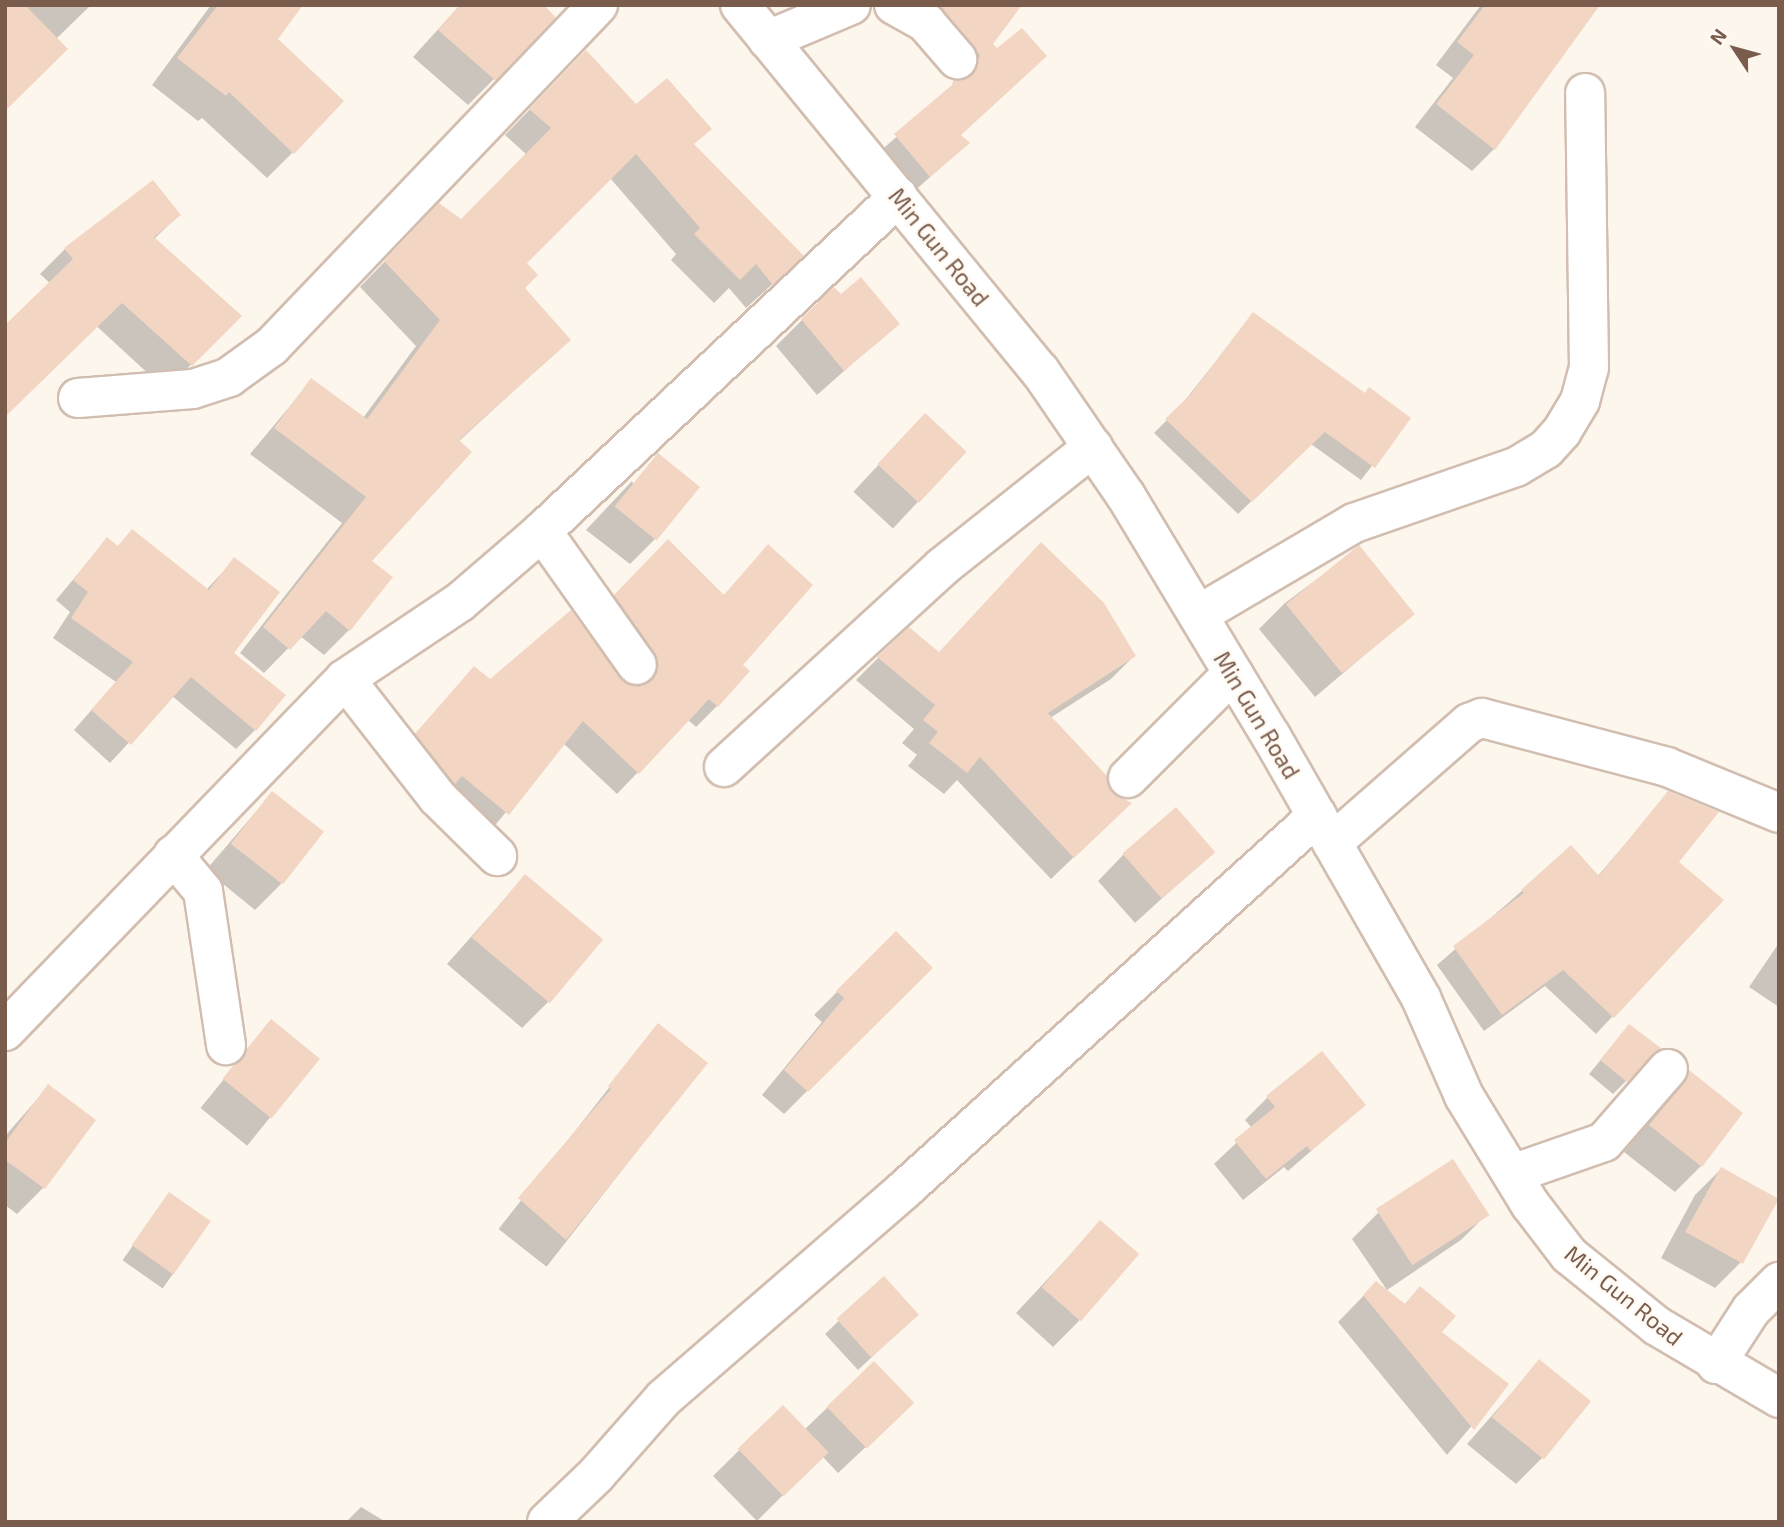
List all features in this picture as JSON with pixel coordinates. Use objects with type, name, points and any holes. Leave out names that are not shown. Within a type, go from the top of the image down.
[{"type":"street","points":[[78,398],[192,389],[229,377],[272,346],[598,5]]},
{"type":"street","name":"Min Gun Road","points":[[740,5],[1040,371],[1093,447],[1198,615],[1325,830],[1421,998],[1464,1096],[1512,1174],[1569,1255],[1657,1326],[1716,1364],[1779,1398]]},
{"type":"street","points":[[768,40],[851,5]]},
{"type":"street","points":[[894,5],[926,23],[957,59]]},
{"type":"street","points":[[1198,615],[1354,523],[1516,467],[1546,449],[1562,431],[1580,401],[1589,368],[1585,93]]},
{"type":"street","points":[[5,1031],[345,679],[460,602],[542,531],[898,197]]},
{"type":"street","points":[[724,767],[942,568],[1093,447]]},
{"type":"street","points":[[542,531],[637,664]]},
{"type":"street","points":[[1128,778],[1233,673]]},
{"type":"street","points":[[345,679],[438,798],[497,856]]},
{"type":"street","points":[[547,1522],[596,1475],[664,1398],[905,1189],[1325,830],[1469,723],[1482,718],[1667,767],[1779,813]]},
{"type":"street","points":[[173,855],[203,891],[226,1045]]},
{"type":"street","points":[[1512,1174],[1604,1142],[1668,1069]]},
{"type":"street","points":[[1716,1364],[1751,1310],[1779,1282]]},
{"type":"building","points":[[5,5],[25,5],[68,49],[5,111]]},
{"type":"building","points":[[218,5],[303,5],[278,39],[344,101],[294,154],[229,92],[226,96],[177,58]]},
{"type":"building","points":[[460,5],[544,5],[556,18],[496,81],[438,30]]},
{"type":"building","points":[[938,5],[1022,5],[993,44],[997,48],[1022,28],[1047,56],[961,135],[970,143],[930,177],[894,134],[952,85],[953,80],[972,75],[980,55]]},
{"type":"building","points":[[1485,5],[1600,5],[1495,150],[1436,104],[1474,55],[1457,42]]},
{"type":"building","points":[[586,50],[636,104],[667,78],[712,129],[694,144],[804,256],[773,285],[756,264],[740,280],[694,234],[700,228],[636,154],[527,263],[538,275],[525,288],[571,340],[459,440],[472,452],[372,561],[393,577],[350,631],[326,611],[290,650],[263,627],[366,497],[274,428],[311,378],[367,419],[440,320],[384,261],[439,203],[461,219],[551,128],[529,109]]},
{"type":"building","points":[[153,180],[181,215],[154,237],[242,316],[192,366],[122,303],[5,417],[5,325],[73,259],[64,248]]},
{"type":"building","points":[[861,277],[900,324],[844,371],[801,319],[834,287],[841,294]]},
{"type":"building","points":[[1253,312],[1365,393],[1369,387],[1411,418],[1375,468],[1325,432],[1252,502],[1165,419],[1191,394]]},
{"type":"building","points":[[925,413],[967,452],[919,503],[877,464]]},
{"type":"building","points":[[658,453],[700,487],[657,541],[615,507]]},
{"type":"building","points":[[132,529],[209,590],[234,557],[280,592],[234,653],[286,695],[256,731],[191,677],[131,745],[91,710],[133,662],[71,618],[88,592],[73,580],[107,537],[118,546]]},
{"type":"building","points":[[668,539],[724,595],[768,544],[813,585],[743,665],[750,671],[718,707],[709,699],[639,774],[583,721],[509,815],[462,776],[455,784],[415,734],[474,666],[490,679],[571,610],[620,678],[638,687],[650,682],[657,673],[655,653],[614,595]]},
{"type":"building","points":[[1041,542],[1104,603],[1136,656],[1048,713],[1107,776],[1112,793],[1132,803],[1074,858],[980,757],[967,773],[929,743],[938,732],[923,720],[935,705],[877,657],[909,627],[939,652]]},
{"type":"building","points":[[1359,545],[1415,614],[1342,673],[1286,604]]},
{"type":"building","points":[[272,791],[324,832],[283,884],[231,844]]},
{"type":"building","points":[[1668,791],[1719,812],[1679,862],[1724,900],[1614,1018],[1563,970],[1502,1015],[1453,946],[1524,893],[1521,890],[1571,845],[1599,876]]},
{"type":"building","points":[[1176,807],[1215,852],[1162,899],[1122,854]]},
{"type":"building","points":[[525,874],[603,940],[550,1003],[472,938]]},
{"type":"building","points":[[896,931],[933,968],[808,1092],[784,1070],[844,998],[836,991]]},
{"type":"building","points":[[271,1019],[320,1059],[272,1118],[223,1079]]},
{"type":"building","points":[[658,1023],[708,1063],[566,1240],[518,1198],[611,1089],[608,1086]]},
{"type":"building","points":[[1629,1024],[1661,1048],[1627,1082],[1600,1060]]},
{"type":"building","points":[[1322,1051],[1366,1105],[1311,1151],[1307,1146],[1266,1179],[1234,1140],[1275,1107],[1266,1096]]},
{"type":"building","points":[[1689,1070],[1743,1113],[1702,1167],[1649,1125],[1684,1083]]},
{"type":"building","points":[[48,1084],[96,1120],[45,1189],[5,1160],[5,1143]]},
{"type":"building","points":[[1453,1159],[1489,1215],[1412,1265],[1376,1209]]},
{"type":"building","points":[[1721,1167],[1779,1199],[1743,1264],[1685,1232]]},
{"type":"building","points":[[169,1192],[211,1221],[173,1274],[132,1245]]},
{"type":"building","points":[[1100,1220],[1139,1254],[1081,1321],[1042,1287]]},
{"type":"building","points":[[884,1276],[919,1315],[871,1357],[836,1319]]},
{"type":"building","points":[[1376,1281],[1405,1304],[1420,1286],[1456,1316],[1442,1332],[1509,1384],[1474,1430],[1363,1295]]},
{"type":"building","points":[[1539,1359],[1591,1401],[1544,1459],[1492,1417]]},
{"type":"building","points":[[874,1361],[914,1403],[867,1449],[827,1407]]},
{"type":"building","points":[[783,1405],[829,1452],[784,1496],[738,1449]]}]
